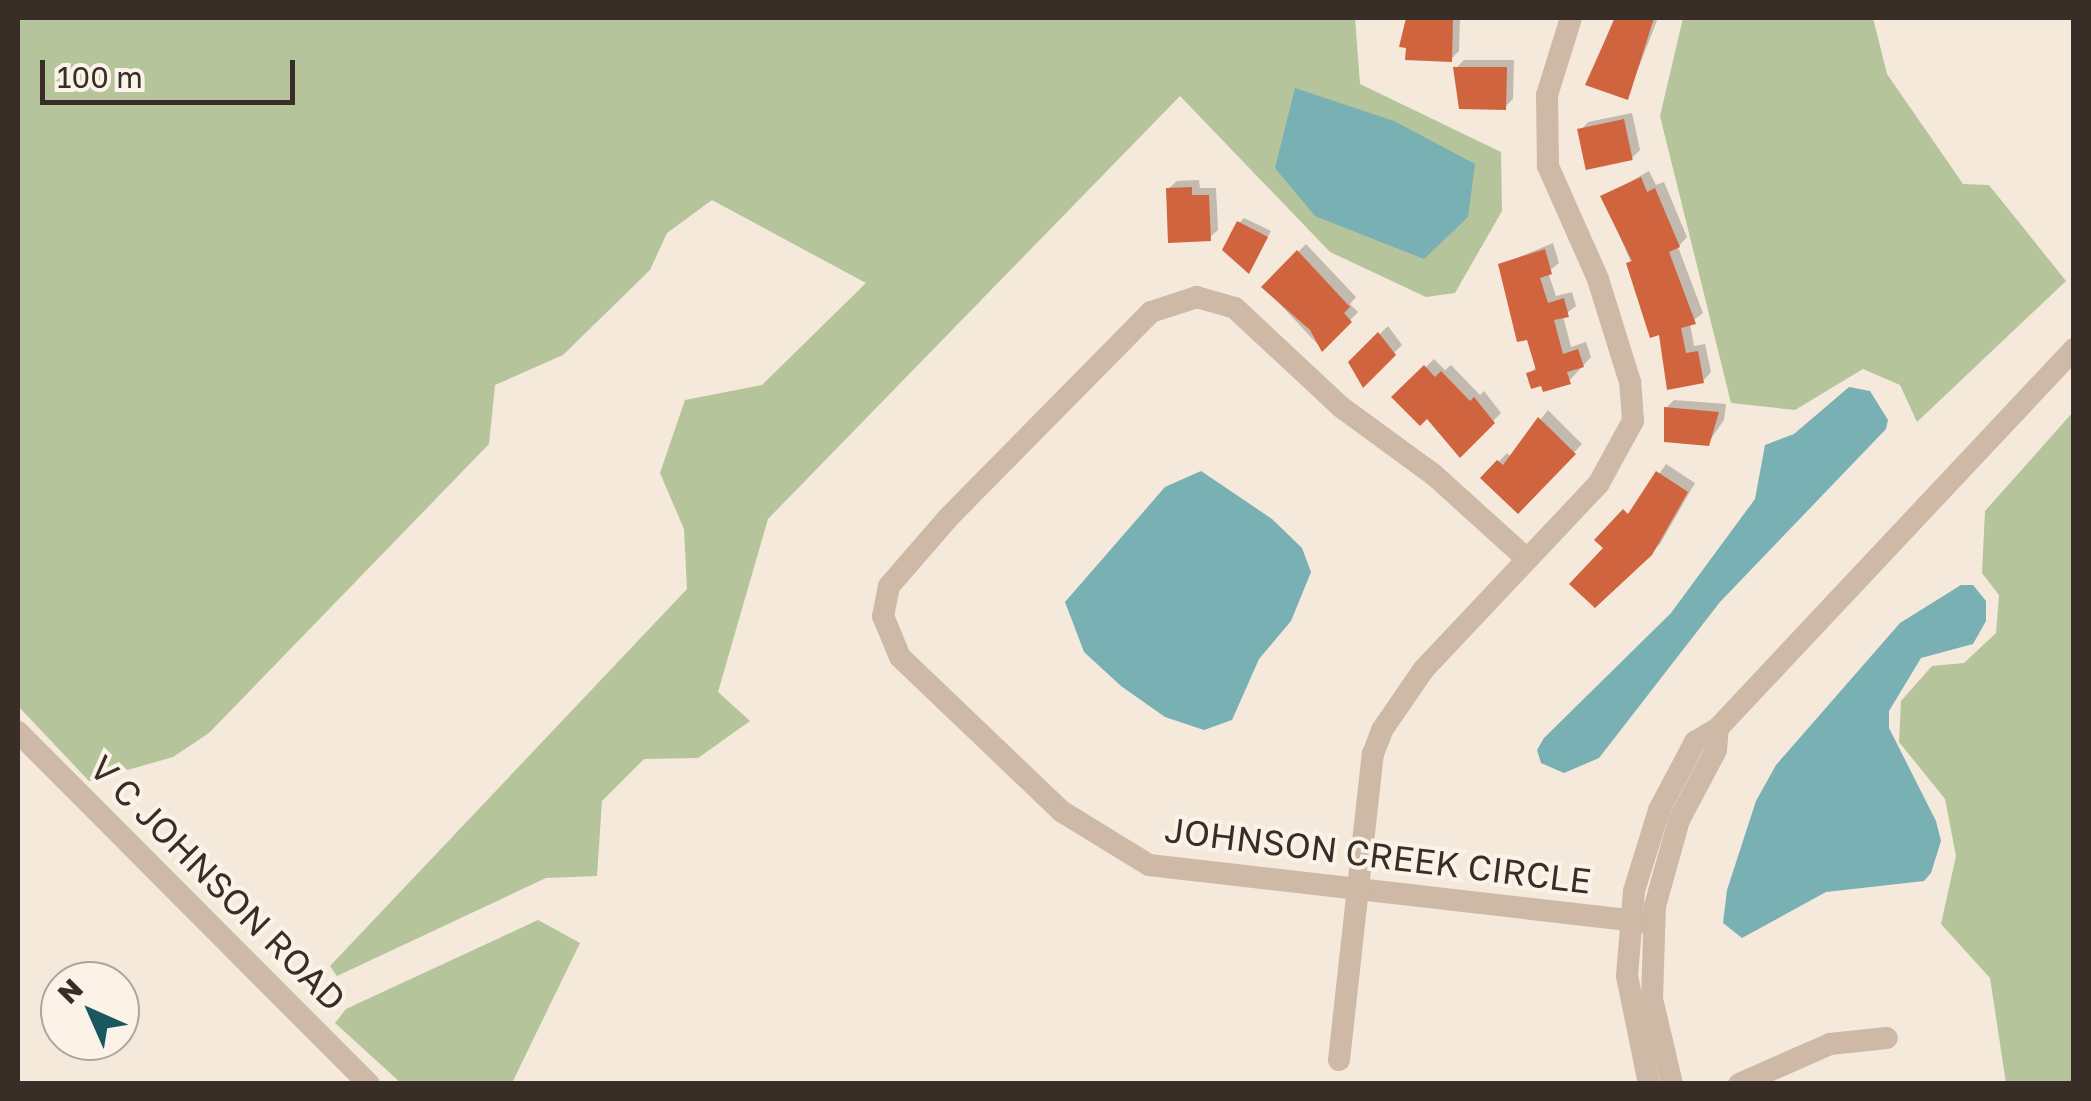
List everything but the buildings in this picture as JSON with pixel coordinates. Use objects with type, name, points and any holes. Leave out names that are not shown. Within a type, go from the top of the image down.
[{"type":"street","points":[[1339,1060],[1373,754],[1382,730],[1414,680],[1599,483],[1633,421],[1630,382],[1598,279],[1548,166],[1547,95],[1570,18]]},
{"type":"street","name":"JOHNSON CREEK CIRCLE","points":[[1527,560],[1434,475],[1340,407],[1235,308],[1195,287],[1151,312],[907,560],[888,586],[883,616],[900,657],[1061,812],[1148,864],[1193,874],[1642,921]]},
{"type":"street","points":[[1649,1084],[1630,1008],[1642,921],[1643,848],[1695,742],[1718,728],[2074,349]]},
{"type":"street","name":"V C JOHNSON ROAD","points":[[18,732],[369,1084]]},
{"type":"street","points":[[1642,921],[1652,999],[1672,1084]]},
{"type":"street","points":[[1740,1084],[1830,1044],[1887,1038]]},
{"type":"green space","points":[[18,18],[1355,18],[1360,84],[1501,152],[1502,211],[1455,293],[1426,297],[1330,252],[1180,96],[768,519],[718,692],[750,721],[698,758],[644,759],[602,801],[597,876],[546,878],[337,976],[330,966],[687,589],[684,529],[660,473],[685,400],[762,385],[866,283],[712,200],[667,233],[650,270],[563,355],[495,385],[489,444],[209,733],[173,757],[89,781],[18,706]]},
{"type":"green space","points":[[1683,18],[1873,18],[1887,74],[1963,184],[1989,185],[2066,281],[1917,422],[1900,385],[1863,369],[1795,410],[1731,403],[1660,116]]},
{"type":"green space","points":[[2073,412],[2073,1083],[2006,1083],[1990,978],[1941,924],[1956,856],[1945,799],[1899,742],[1901,701],[1932,666],[1964,663],[1996,633],[1999,595],[1982,573],[1985,511]]},
{"type":"green space","points":[[538,920],[580,943],[512,1083],[401,1083],[335,1023],[346,1009]]},
{"type":"water","points":[[1295,88],[1394,121],[1475,164],[1468,217],[1424,259],[1315,216],[1275,168]]},
{"type":"water","points":[[1849,387],[1870,391],[1888,420],[1886,429],[1720,602],[1599,758],[1564,773],[1541,763],[1537,750],[1544,738],[1671,613],[1755,499],[1765,445],[1794,434]]},
{"type":"water","points":[[1201,471],[1272,519],[1302,548],[1311,572],[1291,621],[1259,659],[1232,720],[1204,730],[1165,717],[1121,686],[1084,652],[1065,602],[1165,487]]},
{"type":"water","points":[[1961,585],[1973,585],[1986,601],[1986,621],[1973,644],[1921,658],[1889,711],[1889,728],[1936,821],[1941,841],[1931,873],[1924,881],[1826,892],[1742,938],[1723,923],[1727,890],[1756,801],[1776,765],[1900,623]]}]
